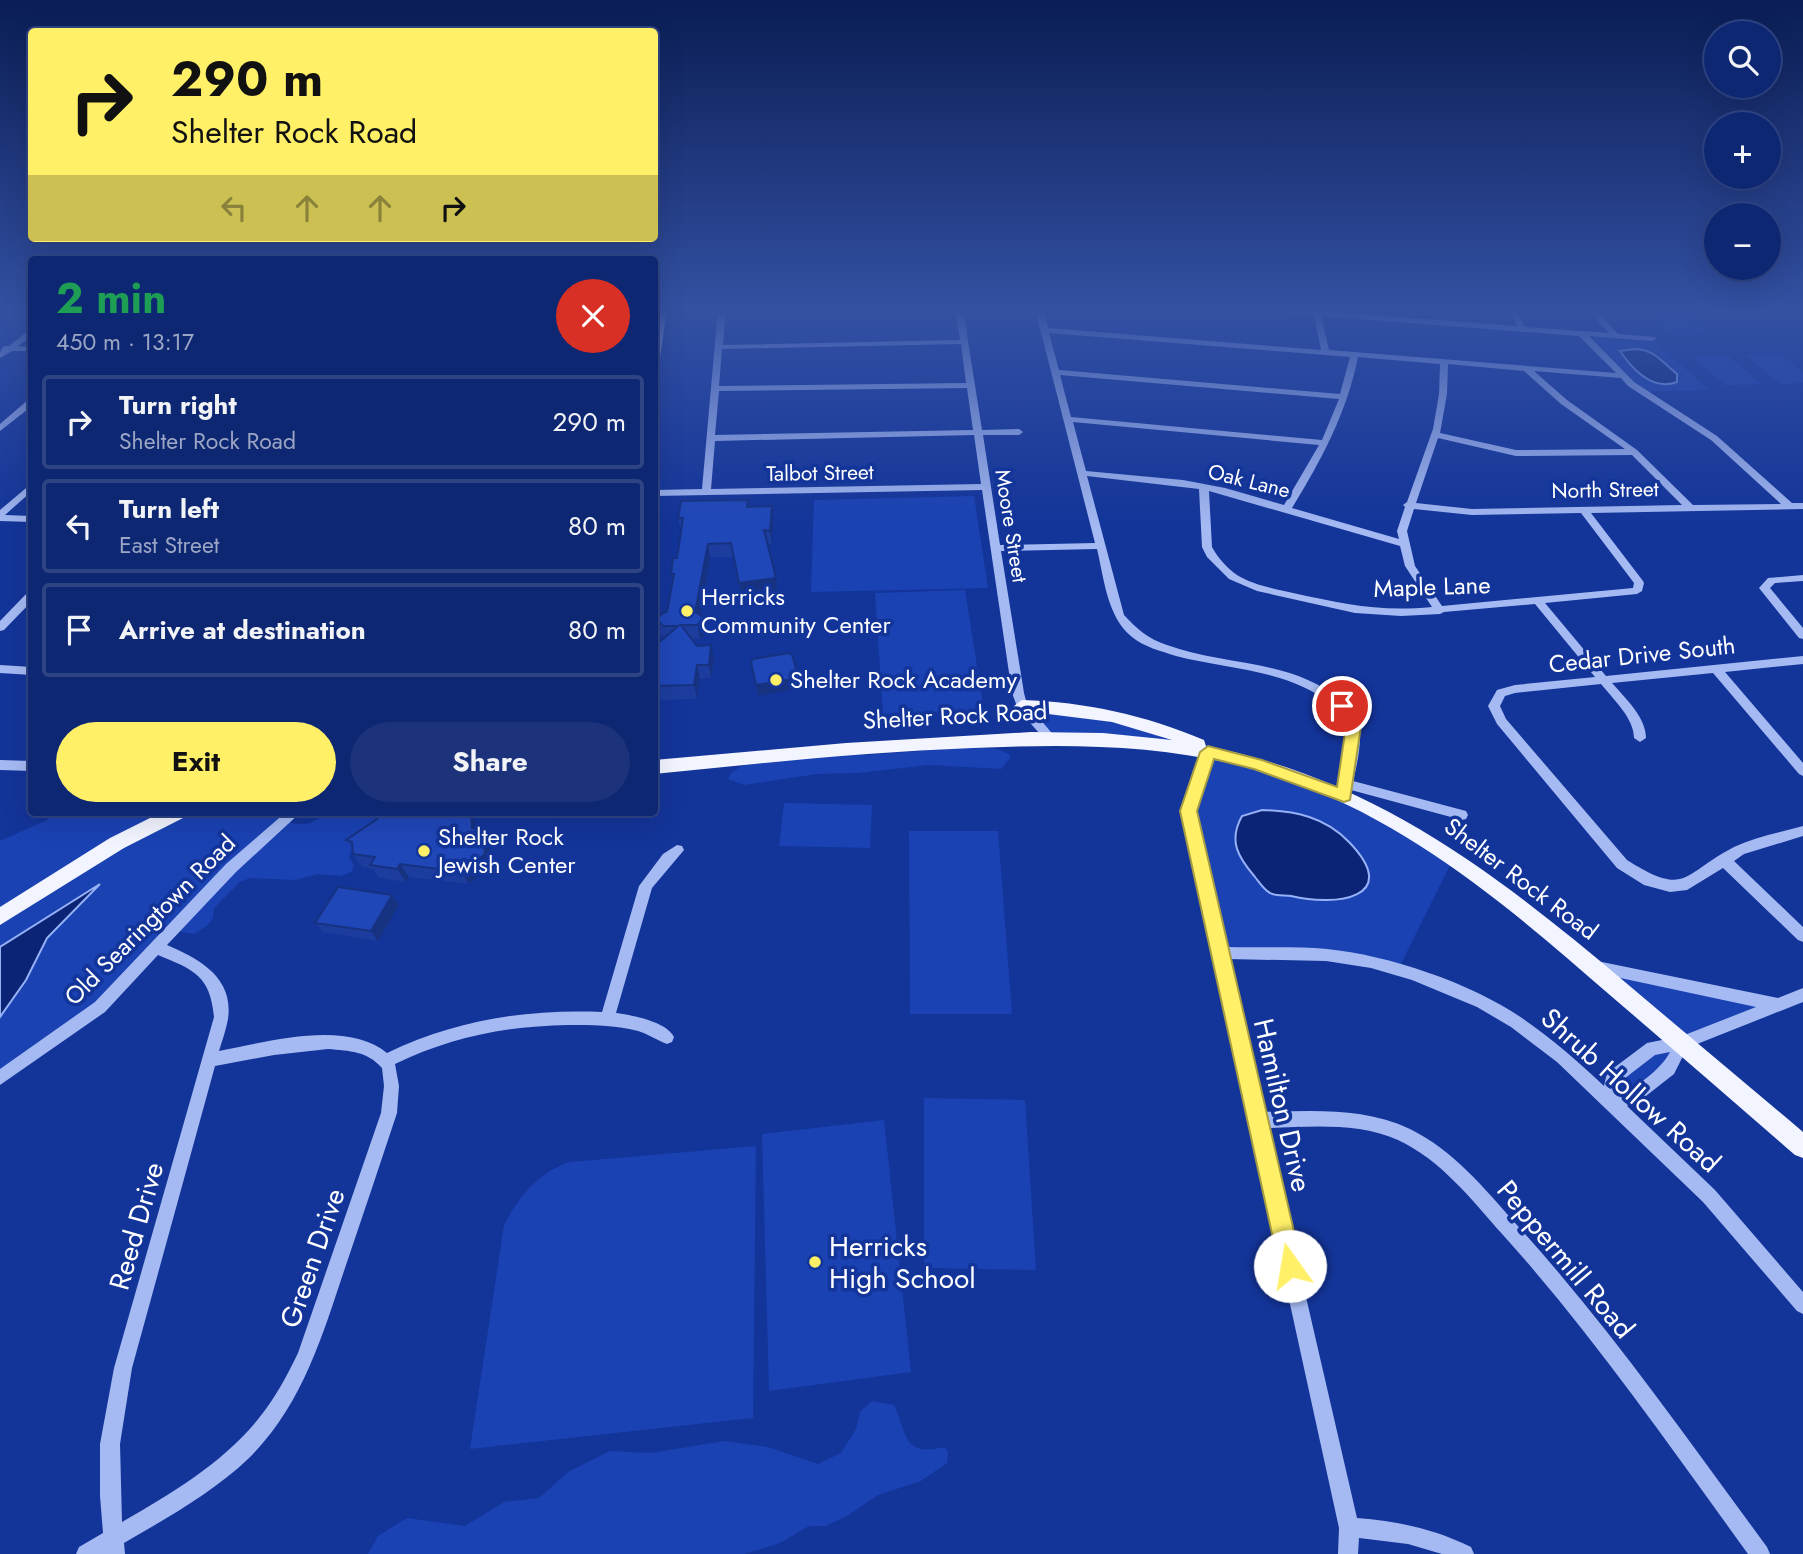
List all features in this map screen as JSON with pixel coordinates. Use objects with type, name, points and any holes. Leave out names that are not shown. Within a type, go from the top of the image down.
[{"type":"main road","points":[[1022,706],[1066,708],[1145,724],[1214,753]]},
{"type":"main road","name":"Shelter Rock Road","points":[[658,767],[883,744],[1050,738],[1111,740],[1214,753],[1345,790],[1454,857],[1534,916],[1803,1147]]},
{"type":"main road","points":[[0,917],[117,843],[171,816]]},
{"type":"street","points":[[706,492],[716,382]]},
{"type":"street","name":"Moore Street","points":[[970,382],[1018,693],[1022,706],[1050,738]]},
{"type":"street","points":[[1058,382],[1119,616],[1124,626],[1140,639],[1205,658],[1295,679],[1328,694],[1342,706],[1353,726],[1345,790],[1462,815]]},
{"type":"street","points":[[1159,382],[1345,397]]},
{"type":"street","points":[[1287,508],[1325,443],[1345,397],[1348,382]]},
{"type":"street","points":[[1440,611],[1410,566],[1402,543],[1403,522],[1435,435],[1443,382]]},
{"type":"street","points":[[1541,382],[1564,402],[1634,452],[1690,508]]},
{"type":"street","points":[[1629,382],[1641,392],[1714,438],[1789,506]]},
{"type":"street","points":[[715,389],[970,385]]},
{"type":"street","points":[[0,428],[28,404]]},
{"type":"street","points":[[1068,419],[1325,443]]},
{"type":"street","points":[[711,438],[1019,432]]},
{"type":"street","points":[[1435,435],[1516,453],[1634,452]]},
{"type":"street","name":"Oak Lane","points":[[1083,473],[1204,487],[1287,508],[1402,543]]},
{"type":"street","name":"Maple Lane","points":[[1204,487],[1207,547],[1220,566],[1240,581],[1261,589],[1355,610],[1401,613],[1633,593],[1639,588],[1635,577],[1584,510]]},
{"type":"street","name":"Talbot Street","points":[[658,493],[986,488]]},
{"type":"street","points":[[0,517],[28,490]]},
{"type":"street","name":"North Street","points":[[1409,505],[1472,512],[1803,506]]},
{"type":"street","points":[[0,517],[28,519]]},
{"type":"street","points":[[995,548],[1101,546]]},
{"type":"street","points":[[1803,578],[1772,580],[1764,588],[1803,635]]},
{"type":"street","points":[[0,627],[28,598]]},
{"type":"street","points":[[1539,602],[1629,711],[1640,730],[1640,738]]},
{"type":"street","name":"Cedar Drive South","points":[[1725,861],[1687,884],[1670,886],[1649,881],[1622,864],[1501,721],[1494,706],[1501,693],[1515,689],[1803,660]]},
{"type":"street","points":[[0,669],[28,671]]},
{"type":"street","points":[[1716,669],[1803,771]]},
{"type":"street","name":"Hamilton Drive","points":[[1214,753],[1188,811],[1349,1528],[1348,1554]]},
{"type":"street","points":[[0,765],[28,766]]},
{"type":"street","name":"Old Searingtown Road","points":[[0,1078],[100,1007],[231,868],[290,816]]},
{"type":"street","points":[[1803,831],[1740,850],[1725,861],[1803,936]]},
{"type":"street","points":[[607,1018],[646,886],[677,850]]},
{"type":"street","name":"Reed Drive","points":[[114,1546],[110,1444],[121,1381],[221,1017],[217,986],[212,977],[202,969],[158,948]]},
{"type":"street","name":"Shrub Hollow Road","points":[[1220,953],[1326,955],[1371,962],[1414,974],[1482,1002],[1516,1022],[1562,1057],[1709,1196],[1803,1305]]},
{"type":"street","points":[[1592,966],[1778,1005]]},
{"type":"street","points":[[1682,1043],[1669,1069],[1631,1098],[1611,1102],[1612,1078],[1652,1048],[1682,1043],[1778,1005],[1800,1000]]},
{"type":"street","points":[[209,1060],[311,1042],[337,1042],[376,1052],[386,1061],[443,1035],[487,1023],[528,1018],[607,1018],[639,1023],[667,1037]]},
{"type":"street","name":"Green Drive","points":[[86,1554],[114,1546],[220,1472],[257,1438],[292,1388],[306,1357],[389,1113],[392,1088],[386,1061]]},
{"type":"street","name":"Peppermill Road","points":[[1257,1120],[1345,1120],[1375,1124],[1423,1145],[1458,1173],[1573,1300],[1760,1554]]},
{"type":"street","points":[[1349,1528],[1409,1532],[1464,1554]]},
{"type":"shaded area","points":[[1630,382],[1700,382],[1709,390],[1641,392]]},
{"type":"shaded area","points":[[1653,382],[1677,382],[1668,384]]},
{"type":"shaded area","points":[[1721,382],[1759,382],[1762,384],[1725,385]]},
{"type":"shaded area","points":[[1777,382],[1803,382],[1803,383],[1780,384]]},
{"type":"shaded area","points":[[974,496],[988,588],[811,592],[814,500]]},
{"type":"shaded area","points":[[965,590],[984,710],[883,714],[875,593]]},
{"type":"shaded area","points":[[1022,706],[1066,708],[1306,780],[1454,857],[1398,970],[1371,962],[1220,953],[1188,811],[1208,753],[1050,738]]},
{"type":"shaded area","points":[[972,747],[997,749],[1011,757],[1001,769],[929,765],[858,773],[817,774],[744,785],[728,779],[731,773],[741,766],[765,762],[840,753],[867,755]]},
{"type":"shaded area","points":[[784,803],[872,805],[870,848],[779,846]]},
{"type":"shaded area","points":[[1262,810],[1309,817],[1340,833],[1364,861],[1369,876],[1366,887],[1343,899],[1327,900],[1268,892],[1244,863],[1235,841],[1242,816]]},
{"type":"shaded area","points":[[51,816],[290,816],[291,823],[301,824],[310,823],[322,816],[389,816],[352,848],[349,857],[354,866],[351,872],[341,876],[317,874],[296,880],[250,878],[240,882],[214,908],[213,918],[207,926],[194,934],[181,932],[181,924],[135,973],[0,1078],[0,841]]},
{"type":"shaded area","points":[[909,831],[998,831],[1012,1014],[910,1014]]},
{"type":"shaded area","points":[[100,884],[47,938],[26,980],[0,1017],[0,947]]},
{"type":"shaded area","points":[[1592,966],[1778,1005],[1682,1043],[1669,1069],[1611,1102],[1612,1078],[1652,1048],[1681,1043]]},
{"type":"shaded area","points":[[924,1098],[1025,1100],[1036,1270],[924,1268]]},
{"type":"shaded area","points":[[884,1120],[911,1372],[769,1391],[762,1134]]},
{"type":"shaded area","points":[[756,1146],[753,1418],[470,1449],[504,1225],[531,1187],[548,1172],[570,1162]]},
{"type":"shaded area","points":[[872,1401],[894,1405],[905,1434],[914,1446],[921,1449],[945,1447],[948,1452],[947,1463],[921,1481],[878,1495],[847,1516],[826,1526],[809,1526],[780,1543],[744,1554],[368,1554],[378,1536],[407,1518],[465,1526],[504,1502],[539,1498],[568,1472],[610,1451],[651,1453],[724,1441],[768,1447],[818,1464],[841,1453],[856,1429],[860,1412]]},
{"type":"building","name":"Herricks Community Center","points":[[748,500],[747,507],[772,506],[770,531],[764,530],[776,578],[739,583],[731,543],[708,544],[695,612],[705,618],[697,625],[681,625],[697,646],[711,645],[709,665],[697,665],[694,685],[658,686],[658,644],[678,626],[663,626],[658,617],[667,612],[674,574],[671,574],[673,558],[677,558],[683,518],[678,518],[681,501]]},
{"type":"building","points":[[789,653],[799,678],[756,685],[751,662],[753,659]]},
{"type":"building","name":"Shelter Rock Jewish Center","points":[[379,816],[471,816],[472,828],[481,829],[485,854],[461,872],[400,864],[397,869],[370,865],[375,857],[353,854],[352,842],[346,840]]},
{"type":"building","name":"Shelter Rock Jewish Center","points":[[338,887],[392,895],[371,931],[315,923]]},
{"type":"place","name":"Herricks Community Center","points":[[687,611]]},
{"type":"place","name":"Shelter Rock Academy","points":[[776,680]]},
{"type":"place","name":"Shelter Rock Jewish Center","points":[[424,851]]},
{"type":"place","name":"Herricks High School","points":[[815,1262]]},
{"type":"route","points":[[1290,1266],[1188,811],[1208,752],[1257,764],[1344,796],[1353,726],[1342,706]]}]
